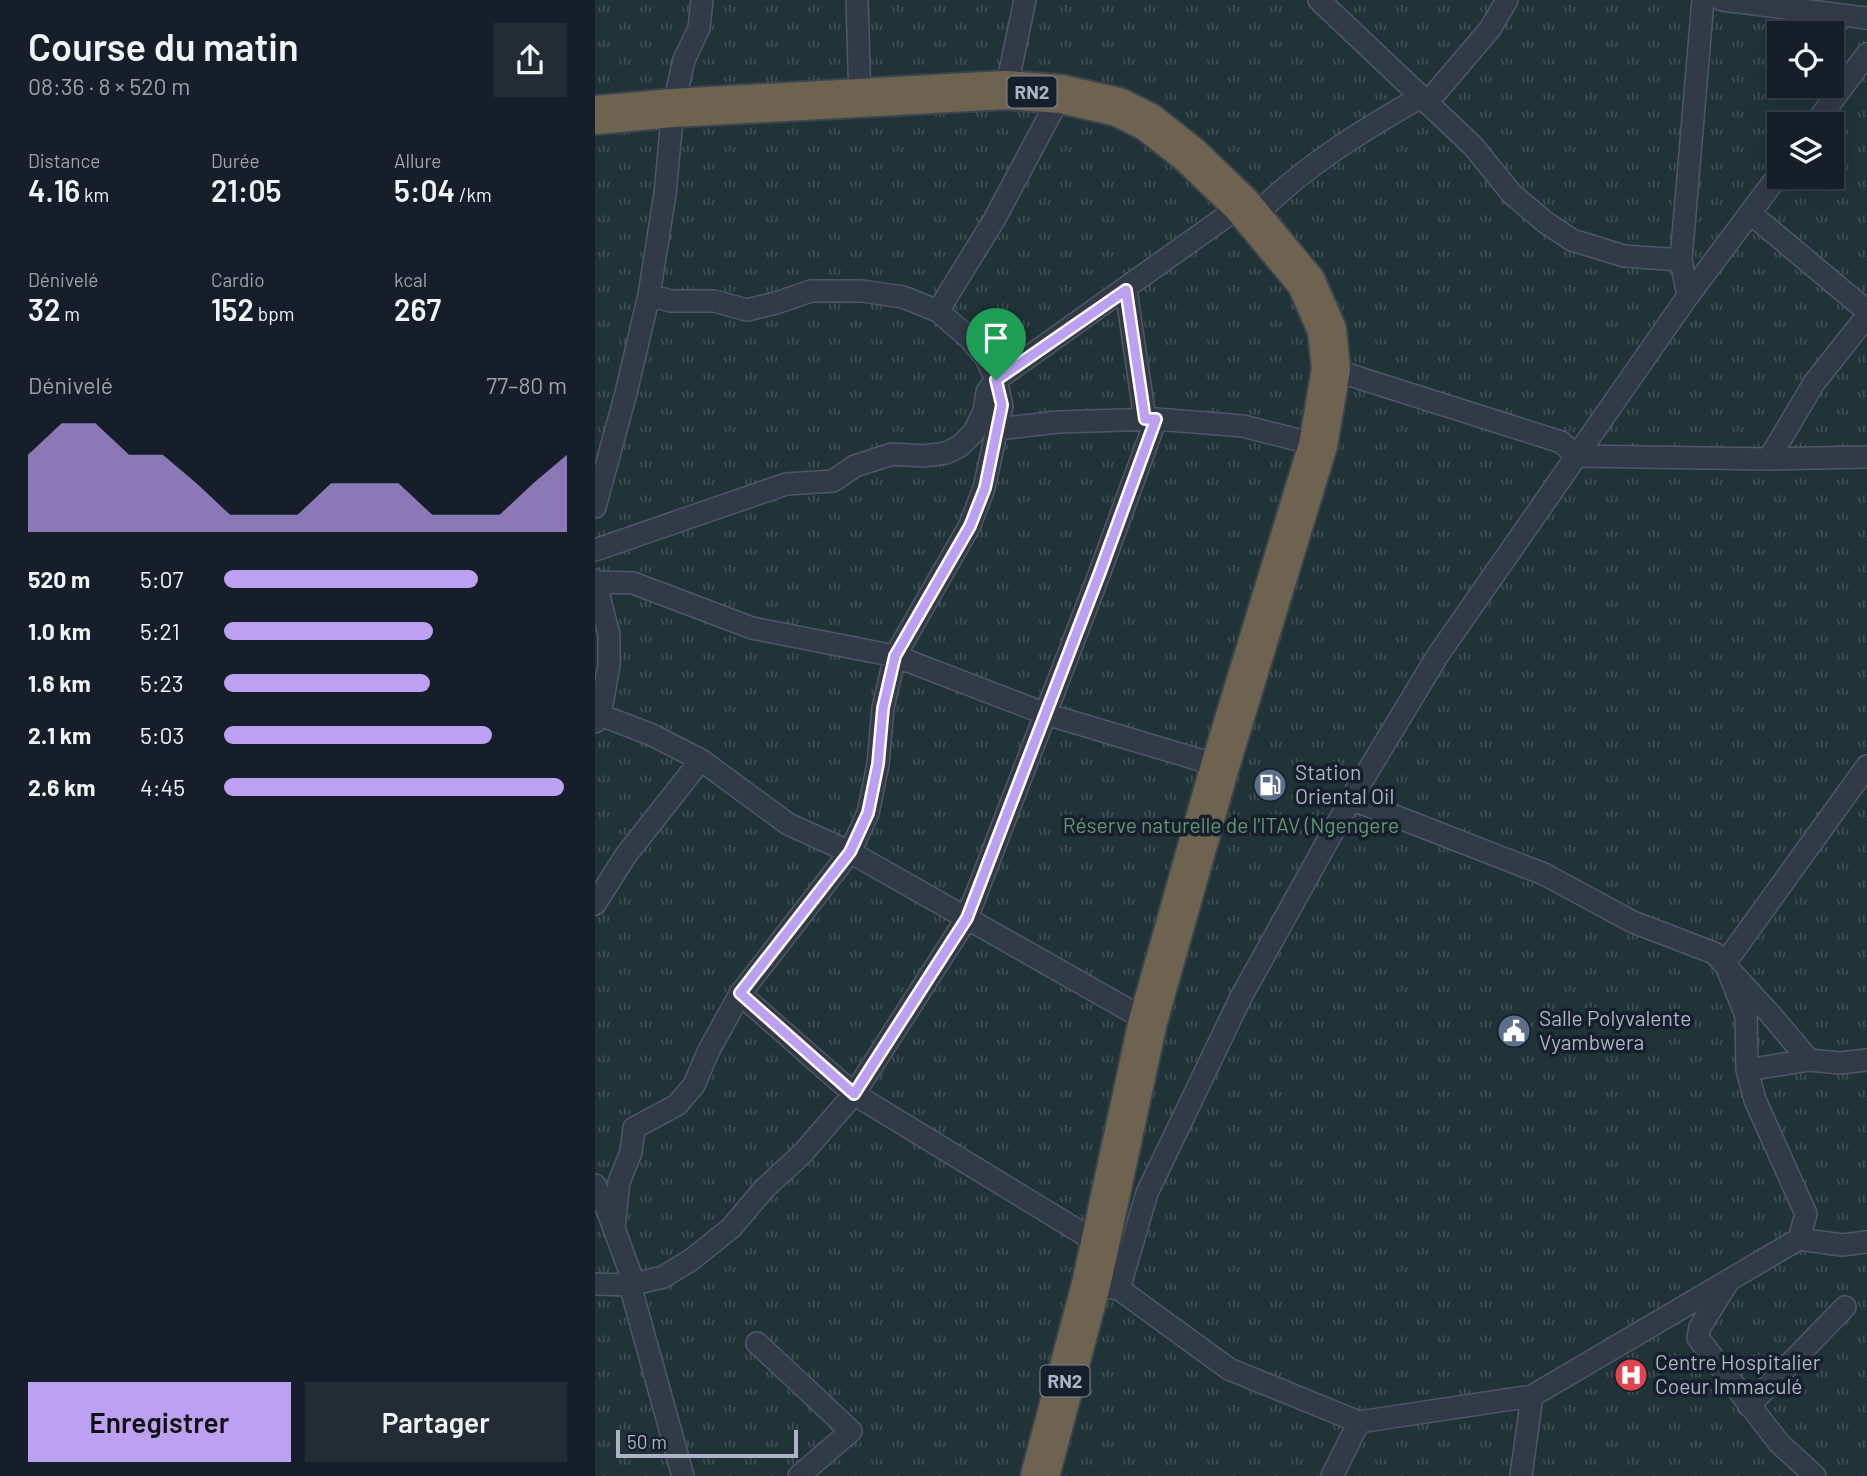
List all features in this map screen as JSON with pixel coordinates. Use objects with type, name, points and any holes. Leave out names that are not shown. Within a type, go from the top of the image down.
[{"type":"highway","name":"RN2","points":[[595,115],[673,108],[1006,90],[1061,94],[1118,107],[1148,122],[1190,155],[1248,212],[1306,282],[1327,330],[1331,369],[1318,445],[1220,766],[1148,1021],[1100,1244],[1105,1287],[1040,1476]]},
{"type":"street","points":[[595,507],[601,455],[626,393],[649,295],[665,194],[673,108],[684,60],[699,28],[702,0]]},
{"type":"street","points":[[857,0],[860,99]]},
{"type":"street","points":[[1006,90],[1025,0]]},
{"type":"street","points":[[1319,0],[1473,146],[1512,194],[1545,222],[1572,240],[1624,256],[1681,260]]},
{"type":"street","points":[[595,550],[786,484],[833,481],[855,466],[891,454],[923,456],[946,453],[960,446],[974,432],[984,411],[988,392],[996,380],[1126,290],[1282,189],[1369,126],[1424,100],[1490,29],[1507,0]]},
{"type":"street","points":[[1688,296],[1681,260],[1703,0]]},
{"type":"street","points":[[1722,0],[1867,18]]},
{"type":"street","points":[[1824,112],[1867,54]]},
{"type":"street","points":[[938,312],[994,220],[1061,94]]},
{"type":"street","points":[[1768,189],[1688,296],[1438,655],[1351,799],[1241,997],[1105,1287],[1229,1369],[1359,1422],[1532,1396],[1799,1239],[1842,1245],[1867,1242]]},
{"type":"street","points":[[1750,213],[1867,310]]},
{"type":"street","points":[[595,1284],[630,1285],[663,1277],[691,1260],[731,1228],[764,1189],[803,1153],[854,1094],[967,918],[1046,714],[1150,419],[1126,290]]},
{"type":"street","points":[[614,1228],[619,1182],[631,1152],[633,1128],[677,1105],[694,1084],[740,993],[850,852],[868,813],[878,764],[883,708],[895,656],[970,526],[985,488],[1002,405],[996,380],[986,358],[969,338],[938,312],[903,297],[862,292],[811,291],[747,310],[714,301],[671,301],[649,295]]},
{"type":"street","points":[[1769,459],[1814,383],[1867,316]]},
{"type":"street","points":[[1331,369],[1561,442],[1577,457],[1867,457]]},
{"type":"street","points":[[997,429],[1058,422],[1150,419],[1243,426],[1318,445]]},
{"type":"street","points":[[1148,1021],[850,852],[788,824],[701,760],[650,734],[597,717],[608,665],[608,635],[595,581],[633,583],[752,628],[895,656],[1046,714],[1220,766]]},
{"type":"street","points":[[595,904],[627,855],[701,760]]},
{"type":"street","points":[[1724,963],[1867,766]]},
{"type":"street","points":[[1351,799],[1544,874],[1633,922],[1714,953],[1809,1060]]},
{"type":"street","points":[[1724,963],[1746,1016],[1747,1070],[1755,1100],[1806,1214],[1799,1239]]},
{"type":"street","points":[[740,993],[854,1094],[1100,1244]]},
{"type":"street","points":[[1747,1070],[1809,1060],[1840,1063],[1867,1060]]},
{"type":"street","points":[[595,1185],[631,1275],[630,1285],[683,1476]]},
{"type":"street","points":[[1731,1278],[1700,1327],[1698,1338],[1779,1443],[1815,1476]]},
{"type":"street","points":[[1749,1406],[1845,1307]]},
{"type":"street","points":[[757,1343],[851,1432],[799,1476]]},
{"type":"street","points":[[1521,1476],[1532,1396]]},
{"type":"street","points":[[1332,1476],[1359,1422]]},
{"type":"green space","name":"Réserve naturelle de l'ITAV (Ngengere","points":[[595,0],[1867,0],[1867,1476],[595,1476]]},
{"type":"place","name":"Station Oriental Oil","points":[[1270,785]]},
{"type":"place","name":"Salle Polyvalente Vyambwera","points":[[1514,1031]]},
{"type":"place","name":"Centre Hospitalier Coeur Immaculé","points":[[1631,1375]]},
{"type":"route","points":[[1126,290],[1145,419],[1156,419],[967,918],[854,1094],[740,993],[850,852],[868,813],[878,764],[883,708],[895,656],[970,526],[985,488],[1002,405],[996,380],[1126,290]]}]
